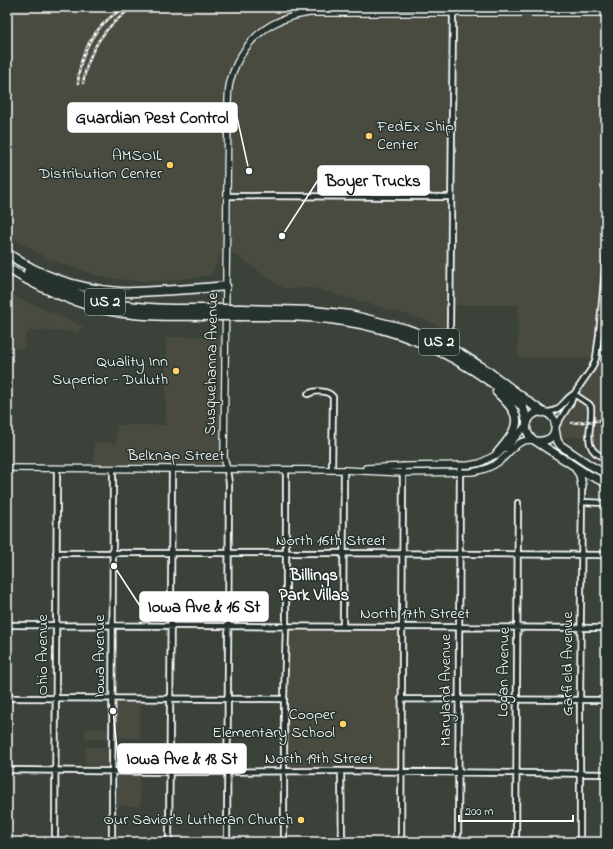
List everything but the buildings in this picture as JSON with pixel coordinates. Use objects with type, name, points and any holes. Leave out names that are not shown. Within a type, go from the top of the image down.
[{"type":"highway","points":[[7,253],[28,266],[55,278],[85,287],[104,290],[138,292],[226,286]]},
{"type":"highway","name":"US 2","points":[[7,259],[53,285],[85,297],[116,304],[213,312],[325,318],[378,327],[407,336],[455,359],[501,390],[522,406],[528,435],[588,475],[606,483]]},
{"type":"highway","name":"US 2","points":[[7,268],[36,285],[66,298],[100,308],[132,314],[213,312]]},
{"type":"highway","name":"US 2","points":[[241,313],[314,311],[350,315],[406,329],[431,338],[461,354],[486,370],[543,412],[548,414],[554,419],[557,440],[560,445],[606,474]]},
{"type":"highway","points":[[482,376],[512,408],[516,418],[514,432],[497,454]]},
{"type":"highway","points":[[526,423],[535,413],[543,412]]},
{"type":"highway","points":[[535,440],[544,441],[552,437],[555,428]]},
{"type":"highway","points":[[574,466],[580,475],[582,487]]},
{"type":"highway","points":[[582,487],[589,480],[598,479]]},
{"type":"street","name":"Susquehanna Avenue","points":[[227,842],[229,483],[224,457],[228,106],[229,86],[239,58],[245,48],[264,30],[285,18],[297,15],[358,10],[438,10],[453,13],[606,13]]},
{"type":"street","points":[[450,328],[453,13]]},
{"type":"street","points":[[227,196],[451,197]]},
{"type":"street","points":[[555,428],[571,402],[574,394],[592,368],[597,353],[606,258]]},
{"type":"street","points":[[308,394],[314,392],[328,392],[332,394],[333,397],[332,470]]},
{"type":"street","points":[[543,412],[553,411],[559,408],[574,394]]},
{"type":"street","points":[[574,394],[591,407],[589,439],[591,448],[596,454],[606,458]]},
{"type":"street","name":"Belknap Street","points":[[344,470],[403,466],[469,465],[480,463],[508,447],[526,423]]},
{"type":"street","name":"Belknap Street","points":[[7,468],[344,470],[403,473],[460,473],[477,472],[488,468],[500,461],[519,443],[525,440],[535,440]]},
{"type":"street","name":"Maryland Avenue","points":[[458,842],[460,465]]},
{"type":"street","points":[[401,842],[403,466]]},
{"type":"street","name":"Ohio Avenue","points":[[55,842],[57,469]]},
{"type":"street","name":"Iowa Avenue","points":[[112,842],[113,469]]},
{"type":"street","points":[[169,842],[172,470]]},
{"type":"street","points":[[284,842],[286,470]]},
{"type":"street","points":[[343,626],[344,470]]},
{"type":"street","name":"Garfield Avenue","points":[[580,842],[582,487]]},
{"type":"street","name":"Logan Avenue","points":[[516,842],[518,502]]},
{"type":"street","points":[[582,502],[606,503]]},
{"type":"street","name":"North 16th Street","points":[[56,553],[606,555]]},
{"type":"street","name":"North 17th Street","points":[[7,625],[606,628]]},
{"type":"street","points":[[7,698],[284,699]]},
{"type":"street","points":[[401,699],[606,700]]},
{"type":"street","name":"North 19th Street","points":[[7,770],[170,772],[341,771],[606,774]]},
{"type":"street","points":[[341,771],[342,842]]},
{"type":"shaded area","points":[[7,7],[606,7],[606,11],[315,9],[300,10],[283,15],[272,21],[253,34],[241,49],[233,62],[227,84],[225,100],[223,251],[221,252],[212,275],[163,281],[134,281],[98,276],[47,258],[7,234]]},
{"type":"shaded area","points":[[327,14],[606,16],[606,455],[596,450],[591,437],[559,437],[558,429],[563,418],[596,366],[599,358],[518,357],[518,305],[448,305],[447,330],[429,321],[313,288],[285,289],[229,251],[231,93],[237,69],[247,50],[261,36],[270,30],[280,24],[297,18]]},
{"type":"shaded area","points":[[7,293],[84,327],[77,332],[31,330],[26,334],[24,349],[15,350],[13,341],[7,338]]},
{"type":"shaded area","points":[[166,337],[223,337],[222,460],[220,464],[94,464],[94,443],[116,443],[117,425],[166,425]]},
{"type":"shaded area","name":"Cooper Elementary School","points":[[286,626],[402,627],[401,772],[284,771]]},
{"type":"shaded area","points":[[117,701],[118,703],[140,703],[139,738],[85,739],[85,729],[115,729],[115,703]]},
{"type":"shaded area","points":[[85,747],[139,747],[140,806],[115,806],[115,774],[117,773],[117,775],[120,775],[119,766],[116,768],[114,764],[109,764],[105,768],[105,766],[85,766]]},
{"type":"railway","points":[[83,83],[89,60],[106,30],[134,7]]},
{"type":"railway","points":[[78,83],[81,62],[95,33],[110,17],[119,11]]},
{"type":"railway","points":[[572,423],[606,420]]},
{"type":"place","name":"FedEx Ship Center","points":[[369,136]]},
{"type":"place","name":"AMSOIL Distribution Center","points":[[170,165]]},
{"type":"place","name":"Guardian Pest Control","points":[[249,171]]},
{"type":"place","name":"Boyer Trucks","points":[[282,236]]},
{"type":"place","name":"Quality Inn Superior - Duluth","points":[[176,371]]},
{"type":"place","name":"Iowa Ave & 16 St","points":[[114,566]]},
{"type":"place","name":"Iowa Ave & 18 St","points":[[113,711]]},
{"type":"place","name":"Cooper Elementary School","points":[[343,724]]},
{"type":"place","name":"Our Savior's Lutheran Church","points":[[301,820]]},
{"type":"district","name":"Billings Park Villas","points":[[314,585]]}]
